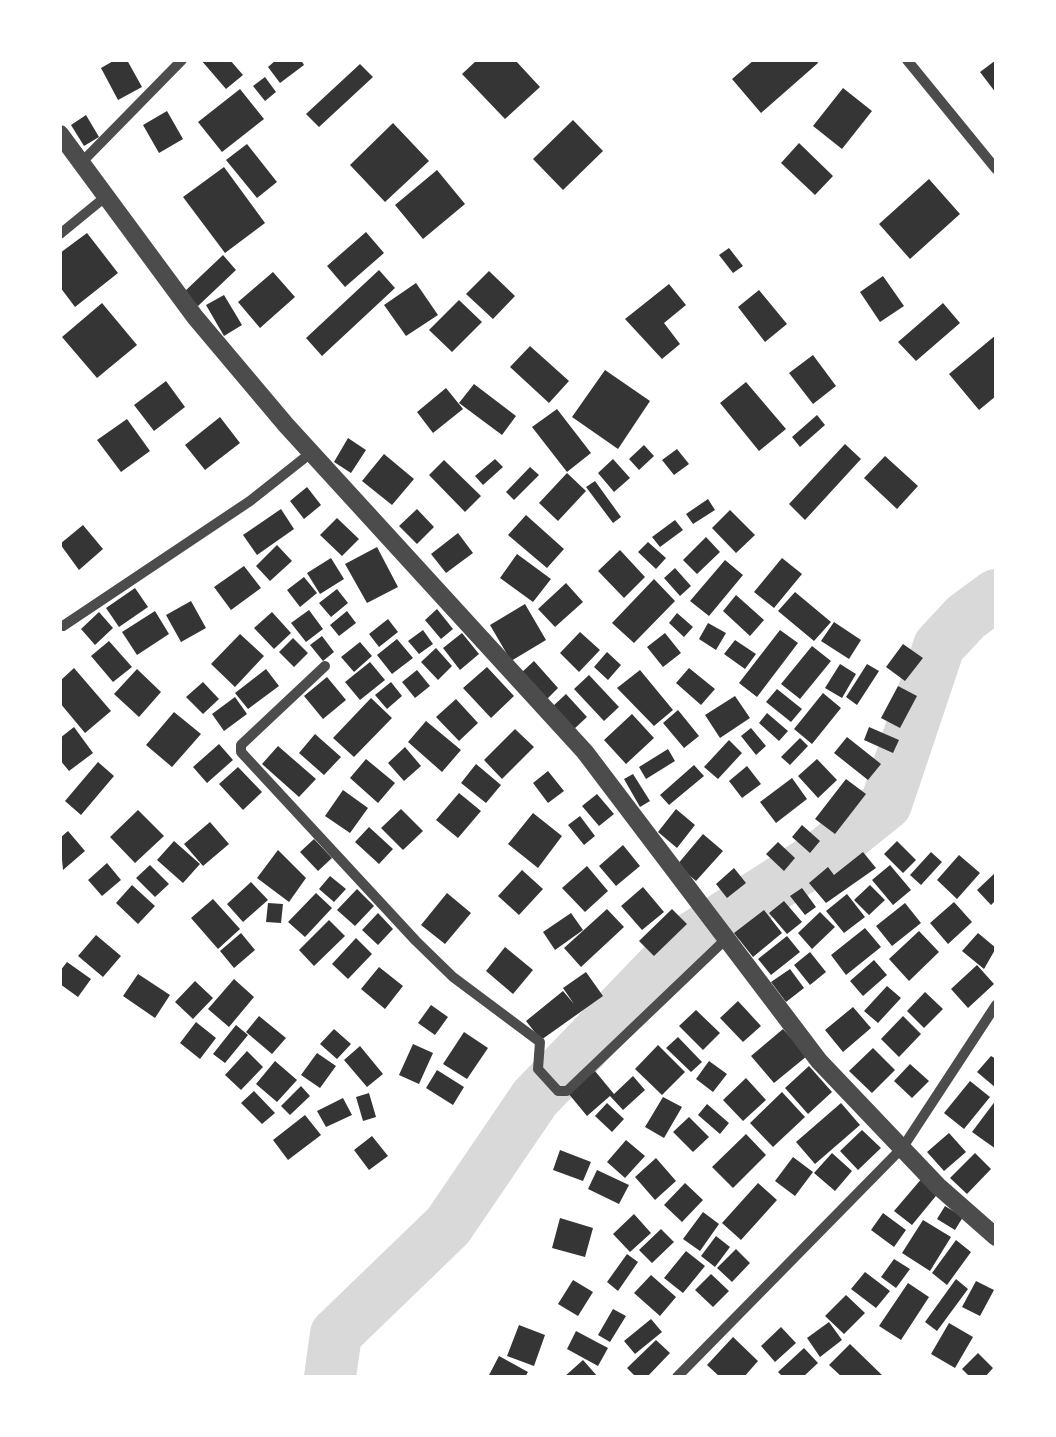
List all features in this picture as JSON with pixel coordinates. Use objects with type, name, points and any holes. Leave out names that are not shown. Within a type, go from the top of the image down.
[{"type":"street","points":[[82,162],[182,60]]},
{"type":"street","points":[[907,60],[996,169]]},
{"type":"street","points":[[60,134],[194,318],[405,550],[502,666],[586,752],[819,1061],[996,1237]]},
{"type":"street","points":[[60,234],[104,198]]},
{"type":"street","points":[[63,626],[250,501],[313,452]]},
{"type":"street","points":[[326,666],[256,728],[241,752],[453,977],[532,1033],[540,1042],[536,1062],[540,1072],[558,1091],[567,1091],[720,927]]},
{"type":"street","points":[[676,1377],[903,1147],[996,1005]]},
{"type":"building","points":[[115,60],[127,60],[142,87],[118,100],[101,68]]},
{"type":"building","points":[[201,60],[230,60],[243,75],[226,89]]},
{"type":"building","points":[[276,60],[301,60],[304,65],[280,83],[268,67]]},
{"type":"building","points":[[477,60],[515,60],[540,87],[505,119],[462,74]]},
{"type":"building","points":[[754,60],[818,63],[761,113],[732,79]]},
{"type":"building","points":[[996,60],[996,93],[980,72]]},
{"type":"building","points":[[360,64],[373,77],[319,127],[306,114]]},
{"type":"building","points":[[265,77],[276,92],[265,101],[253,86]]},
{"type":"building","points":[[843,88],[872,111],[842,149],[813,126]]},
{"type":"building","points":[[240,89],[264,119],[222,152],[198,122]]},
{"type":"building","points":[[167,111],[183,139],[159,153],[143,125]]},
{"type":"building","points":[[86,115],[99,137],[84,146],[71,125]]},
{"type":"building","points":[[573,120],[603,151],[563,190],[533,159]]},
{"type":"building","points":[[393,123],[429,161],[385,202],[350,165]]},
{"type":"building","points":[[799,143],[833,176],[815,195],[781,163]]},
{"type":"building","points":[[247,144],[277,182],[257,198],[226,160]]},
{"type":"building","points":[[224,167],[265,223],[225,253],[183,197]]},
{"type":"building","points":[[437,170],[465,204],[423,239],[395,205]]},
{"type":"building","points":[[929,179],[960,214],[910,259],[879,224]]},
{"type":"building","points":[[366,232],[384,253],[345,287],[327,266]]},
{"type":"building","points":[[87,233],[118,273],[75,307],[60,287],[60,253]]},
{"type":"building","points":[[729,248],[743,266],[733,273],[719,255]]},
{"type":"building","points":[[223,255],[236,270],[198,306],[184,292]]},
{"type":"building","points":[[379,270],[395,288],[322,356],[306,338]]},
{"type":"building","points":[[489,271],[515,296],[493,319],[466,294]]},
{"type":"building","points":[[273,272],[295,297],[260,328],[238,302]]},
{"type":"building","points":[[883,276],[904,306],[880,322],[860,292]]},
{"type":"building","points":[[416,283],[438,315],[406,336],[384,305]]},
{"type":"building","points":[[669,284],[686,305],[664,323],[680,344],[662,359],[625,319]]},
{"type":"building","points":[[759,290],[787,324],[765,342],[738,307]]},
{"type":"building","points":[[224,295],[242,325],[224,336],[206,305]]},
{"type":"building","points":[[459,300],[482,322],[452,352],[429,330]]},
{"type":"building","points":[[102,303],[137,345],[97,378],[62,337]]},
{"type":"building","points":[[943,303],[960,323],[916,361],[898,342]]},
{"type":"building","points":[[996,335],[996,396],[979,410],[949,374]]},
{"type":"building","points":[[530,346],[569,381],[549,403],[510,367]]},
{"type":"building","points":[[813,355],[836,386],[813,404],[789,373]]},
{"type":"building","points":[[605,370],[650,401],[618,449],[572,417]]},
{"type":"building","points":[[166,381],[185,407],[154,431],[134,405]]},
{"type":"building","points":[[746,382],[786,429],[759,451],[720,403]]},
{"type":"building","points":[[474,384],[516,416],[502,435],[459,403]]},
{"type":"building","points":[[446,388],[463,409],[433,433],[417,412]]},
{"type":"building","points":[[557,409],[591,453],[567,472],[532,427]]},
{"type":"building","points":[[817,415],[825,425],[800,447],[792,437]]},
{"type":"building","points":[[220,417],[240,443],[205,470],[185,445]]},
{"type":"building","points":[[127,419],[150,451],[121,472],[97,440]]},
{"type":"building","points":[[348,438],[366,450],[351,473],[334,462]]},
{"type":"building","points":[[845,444],[861,459],[805,520],[789,504]]},
{"type":"building","points":[[644,445],[654,456],[639,470],[629,459]]},
{"type":"building","points":[[677,449],[689,464],[674,475],[662,460]]},
{"type":"building","points":[[384,454],[414,479],[392,505],[362,481]]},
{"type":"building","points":[[885,456],[918,486],[897,509],[864,478]]},
{"type":"building","points":[[495,459],[503,467],[483,485],[475,476]]},
{"type":"building","points":[[613,459],[630,478],[614,492],[598,473]]},
{"type":"building","points":[[444,460],[481,496],[465,512],[429,475]]},
{"type":"building","points":[[530,467],[539,475],[514,500],[506,492]]},
{"type":"building","points":[[567,473],[586,491],[558,521],[539,503]]},
{"type":"building","points":[[595,481],[621,517],[613,523],[586,487]]},
{"type":"building","points":[[307,487],[321,505],[304,519],[290,501]]},
{"type":"building","points":[[708,499],[715,510],[693,524],[686,514]]},
{"type":"building","points":[[281,509],[294,529],[257,555],[243,535]]},
{"type":"building","points":[[417,509],[434,527],[417,544],[399,526]]},
{"type":"building","points":[[730,510],[755,535],[736,553],[712,528]]},
{"type":"building","points":[[526,515],[564,549],[547,568],[508,535]]},
{"type":"building","points":[[337,518],[359,539],[342,556],[320,535]]},
{"type":"building","points":[[675,520],[683,530],[660,547],[652,537]]},
{"type":"building","points":[[83,525],[103,549],[79,570],[60,544]]},
{"type":"building","points":[[458,533],[473,553],[446,573],[431,554]]},
{"type":"building","points":[[706,537],[720,552],[697,574],[683,560]]},
{"type":"building","points":[[648,542],[666,558],[656,569],[638,552]]},
{"type":"building","points":[[277,545],[292,561],[270,581],[256,566]]},
{"type":"building","points":[[377,547],[398,587],[367,603],[345,564]]},
{"type":"building","points":[[620,550],[645,577],[624,598],[598,571]]},
{"type":"building","points":[[517,554],[551,579],[533,602],[500,578]]},
{"type":"building","points":[[331,558],[344,579],[320,594],[307,573]]},
{"type":"building","points":[[782,558],[802,574],[774,608],[754,592]]},
{"type":"building","points":[[725,560],[743,575],[709,616],[690,601]]},
{"type":"building","points":[[244,566],[261,588],[231,610],[214,587]]},
{"type":"building","points":[[675,568],[691,586],[680,596],[664,578]]},
{"type":"building","points":[[304,577],[317,593],[300,607],[287,590]]},
{"type":"building","points":[[654,579],[675,601],[634,643],[612,623]]},
{"type":"building","points":[[566,583],[583,602],[555,627],[538,609]]},
{"type":"building","points":[[135,588],[148,607],[119,627],[106,608]]},
{"type":"building","points":[[337,589],[348,603],[331,617],[319,603]]},
{"type":"building","points":[[795,592],[831,622],[814,641],[778,611]]},
{"type":"building","points":[[736,595],[764,620],[750,636],[723,611]]},
{"type":"building","points":[[191,601],[206,628],[181,642],[166,615]]},
{"type":"building","points":[[525,604],[546,640],[511,661],[490,625]]},
{"type":"building","points":[[437,609],[453,629],[441,639],[425,620]]},
{"type":"building","points":[[309,610],[323,629],[306,642],[291,623]]},
{"type":"building","points":[[155,611],[169,634],[137,655],[122,632]]},
{"type":"building","points":[[347,611],[356,623],[339,636],[330,625]]},
{"type":"building","points":[[99,612],[113,628],[95,645],[81,629]]},
{"type":"building","points":[[272,612],[291,633],[274,649],[254,628]]},
{"type":"building","points":[[677,613],[693,627],[684,637],[669,623]]},
{"type":"building","points":[[388,619],[398,632],[379,647],[369,634]]},
{"type":"building","points":[[834,622],[861,640],[849,659],[821,641]]},
{"type":"building","points":[[708,623],[726,633],[716,650],[699,639]]},
{"type":"building","points":[[423,630],[433,644],[419,654],[408,641]]},
{"type":"building","points":[[780,630],[798,643],[757,697],[739,683]]},
{"type":"building","points":[[580,632],[600,650],[579,672],[560,653]]},
{"type":"building","points":[[462,633],[479,654],[460,670],[443,648]]},
{"type":"building","points":[[665,633],[681,653],[663,667],[647,647]]},
{"type":"building","points":[[240,634],[264,656],[235,687],[211,664]]},
{"type":"building","points":[[322,636],[334,652],[323,661],[310,645]]},
{"type":"building","points":[[293,638],[308,653],[294,667],[279,652]]},
{"type":"building","points":[[397,639],[413,658],[392,674],[377,655]]},
{"type":"building","points":[[735,640],[756,654],[745,669],[724,654]]},
{"type":"building","points":[[109,641],[132,667],[113,682],[91,656]]},
{"type":"building","points":[[360,642],[372,656],[354,672],[341,657]]},
{"type":"building","points":[[903,644],[923,658],[905,681],[886,667]]},
{"type":"building","points":[[812,646],[831,661],[800,699],[781,684]]},
{"type":"building","points":[[436,648],[452,666],[438,680],[421,662]]},
{"type":"building","points":[[607,652],[621,665],[608,680],[594,667]]},
{"type":"building","points":[[534,661],[558,688],[546,700],[521,673]]},
{"type":"building","points":[[370,662],[385,680],[360,700],[345,682]]},
{"type":"building","points":[[840,664],[856,674],[842,698],[825,688]]},
{"type":"building","points":[[867,664],[879,671],[857,705],[846,697]]},
{"type":"building","points":[[487,667],[514,696],[491,718],[463,688]]},
{"type":"building","points":[[74,668],[111,711],[85,733],[60,703],[60,681]]},
{"type":"building","points":[[689,668],[715,689],[701,705],[676,683]]},
{"type":"building","points":[[137,669],[161,692],[139,717],[114,694]]},
{"type":"building","points":[[266,669],[279,686],[248,709],[235,693]]},
{"type":"building","points":[[417,670],[430,686],[415,698],[402,682]]},
{"type":"building","points":[[640,670],[673,710],[654,726],[617,688]]},
{"type":"building","points":[[589,675],[619,707],[604,721],[574,689]]},
{"type":"building","points":[[327,677],[346,700],[323,719],[304,696]]},
{"type":"building","points":[[203,682],[219,699],[203,714],[186,697]]},
{"type":"building","points":[[391,682],[402,696],[387,709],[375,695]]},
{"type":"building","points":[[898,686],[917,696],[900,728],[881,718]]},
{"type":"building","points":[[777,689],[802,709],[791,722],[766,702]]},
{"type":"building","points":[[823,693],[841,708],[812,744],[794,729]]},
{"type":"building","points":[[566,694],[587,717],[573,730],[552,707]]},
{"type":"building","points":[[735,696],[750,718],[720,738],[705,715]]},
{"type":"building","points":[[235,697],[247,714],[224,731],[212,714]]},
{"type":"building","points":[[371,698],[392,718],[354,757],[333,738]]},
{"type":"building","points":[[456,699],[478,723],[459,741],[436,717]]},
{"type":"building","points":[[678,710],[699,736],[684,748],[663,723]]},
{"type":"building","points":[[174,712],[201,734],[172,767],[146,745]]},
{"type":"building","points":[[767,713],[788,731],[779,741],[759,723]]},
{"type":"building","points":[[632,714],[654,738],[626,764],[604,740]]},
{"type":"building","points":[[426,721],[461,750],[442,772],[408,742]]},
{"type":"building","points":[[74,727],[93,753],[69,771],[60,760],[60,738]]},
{"type":"building","points":[[869,727],[899,740],[893,753],[864,740]]},
{"type":"building","points":[[751,728],[766,746],[756,755],[741,736]]},
{"type":"building","points":[[515,729],[534,747],[502,779],[484,760]]},
{"type":"building","points":[[315,734],[341,757],[324,775],[299,753]]},
{"type":"building","points":[[847,737],[881,764],[868,780],[834,753]]},
{"type":"building","points":[[800,738],[808,746],[790,765],[781,757]]},
{"type":"building","points":[[729,740],[742,753],[718,779],[704,767]]},
{"type":"building","points":[[219,744],[233,760],[207,783],[193,767]]},
{"type":"building","points":[[278,746],[316,779],[299,797],[262,764]]},
{"type":"building","points":[[405,747],[421,766],[404,781],[388,763]]},
{"type":"building","points":[[668,749],[675,761],[646,779],[639,767]]},
{"type":"building","points":[[366,759],[395,783],[378,803],[350,778]]},
{"type":"building","points":[[817,759],[837,780],[818,798],[798,776]]},
{"type":"building","points":[[98,762],[114,776],[81,815],[65,801]]},
{"type":"building","points":[[476,764],[501,785],[486,803],[461,783]]},
{"type":"building","points":[[694,765],[704,776],[669,805],[660,795]]},
{"type":"building","points":[[747,766],[761,784],[742,798],[729,781]]},
{"type":"building","points":[[238,767],[262,792],[243,810],[219,784]]},
{"type":"building","points":[[548,771],[564,791],[548,803],[533,783]]},
{"type":"building","points":[[633,774],[650,801],[640,807],[624,779]]},
{"type":"building","points":[[792,778],[807,799],[776,823],[760,802]]},
{"type":"building","points":[[846,779],[866,794],[835,834],[815,819]]},
{"type":"building","points":[[343,790],[368,808],[350,833],[325,816]]},
{"type":"building","points":[[459,793],[481,811],[458,838],[436,820]]},
{"type":"building","points":[[597,794],[614,814],[599,826],[582,806]]},
{"type":"building","points":[[401,809],[423,831],[403,850],[381,828]]},
{"type":"building","points":[[676,809],[695,825],[677,848],[658,832]]},
{"type":"building","points":[[138,810],[164,836],[135,863],[110,837]]},
{"type":"building","points":[[533,813],[562,836],[538,868],[508,844]]},
{"type":"building","points":[[580,816],[595,836],[584,845],[568,825]]},
{"type":"building","points":[[210,822],[229,844],[203,866],[184,844]]},
{"type":"building","points":[[802,825],[820,841],[810,853],[792,837]]},
{"type":"building","points":[[369,827],[393,849],[379,864],[355,842]]},
{"type":"building","points":[[68,831],[85,851],[63,870],[60,838]]},
{"type":"building","points":[[703,834],[723,851],[696,881],[677,865]]},
{"type":"building","points":[[314,839],[332,858],[318,871],[300,852]]},
{"type":"building","points":[[174,841],[200,864],[183,883],[157,860]]},
{"type":"building","points":[[897,841],[916,860],[903,873],[884,854]]},
{"type":"building","points":[[778,842],[795,858],[784,871],[766,854]]},
{"type":"building","points":[[623,845],[640,866],[616,886],[599,866]]},
{"type":"building","points":[[278,850],[306,878],[289,902],[257,878]]},
{"type":"building","points":[[863,852],[876,868],[826,903],[809,883],[828,867],[834,875]]},
{"type":"building","points":[[931,852],[942,862],[921,885],[910,875]]},
{"type":"building","points":[[959,855],[980,873],[957,899],[937,880]]},
{"type":"building","points":[[107,863],[121,880],[102,896],[88,880]]},
{"type":"building","points":[[150,865],[169,884],[155,897],[136,878]]},
{"type":"building","points":[[890,865],[911,890],[893,905],[872,880]]},
{"type":"building","points":[[587,866],[608,891],[585,912],[562,888]]},
{"type":"building","points":[[734,868],[746,883],[727,898],[716,884]]},
{"type":"building","points":[[522,870],[543,889],[519,915],[498,896]]},
{"type":"building","points":[[996,872],[996,900],[991,905],[977,890]]},
{"type":"building","points":[[330,876],[346,889],[334,902],[319,889]]},
{"type":"building","points":[[251,882],[268,900],[243,922],[227,904]]},
{"type":"building","points":[[132,885],[155,906],[138,924],[116,903]]},
{"type":"building","points":[[870,885],[885,900],[869,915],[854,900]]},
{"type":"building","points":[[643,887],[664,912],[642,930],[621,906]]},
{"type":"building","points":[[802,888],[816,907],[805,915],[790,896]]},
{"type":"building","points":[[357,889],[374,906],[355,926],[337,910]]},
{"type":"building","points":[[316,893],[332,908],[305,937],[288,922]]},
{"type":"building","points":[[447,893],[471,913],[445,944],[421,925]]},
{"type":"building","points":[[847,894],[865,917],[844,933],[826,911]]},
{"type":"building","points":[[213,899],[240,929],[218,949],[191,918]]},
{"type":"building","points":[[784,901],[802,922],[787,934],[769,913]]},
{"type":"building","points":[[954,902],[972,922],[948,944],[930,923]]},
{"type":"building","points":[[268,903],[283,904],[281,923],[266,922]]},
{"type":"building","points":[[905,903],[921,923],[892,946],[876,926]]},
{"type":"building","points":[[607,909],[624,927],[581,967],[564,948]]},
{"type":"building","points":[[672,909],[687,924],[654,956],[639,941]]},
{"type":"building","points":[[764,910],[782,933],[753,957],[734,933]]},
{"type":"building","points":[[820,912],[835,927],[812,949],[798,933]]},
{"type":"building","points":[[378,913],[393,929],[378,945],[362,930]]},
{"type":"building","points":[[571,913],[583,930],[555,950],[543,932]]},
{"type":"building","points":[[329,920],[345,936],[314,966],[299,950]]},
{"type":"building","points":[[865,928],[881,947],[846,975],[831,955]]},
{"type":"building","points":[[919,931],[939,952],[909,981],[889,959]]},
{"type":"building","points":[[241,933],[255,950],[234,968],[220,951]]},
{"type":"building","points":[[978,933],[996,948],[984,969],[962,951]]},
{"type":"building","points":[[96,935],[121,956],[103,977],[78,956]]},
{"type":"building","points":[[787,936],[800,952],[771,975],[758,959]]},
{"type":"building","points":[[356,938],[372,954],[348,979],[332,964]]},
{"type":"building","points":[[505,947],[533,970],[513,994],[486,971]]},
{"type":"building","points":[[810,952],[826,972],[810,985],[794,965]]},
{"type":"building","points":[[874,960],[887,975],[863,996],[850,981]]},
{"type":"building","points":[[67,962],[91,979],[78,997],[60,984],[60,971]]},
{"type":"building","points":[[977,965],[994,984],[968,1008],[951,989]]},
{"type":"building","points":[[379,967],[403,986],[385,1009],[361,989]]},
{"type":"building","points":[[790,969],[804,988],[786,1002],[771,982]]},
{"type":"building","points":[[586,972],[603,996],[541,1040],[526,1021],[563,991],[574,1004],[563,988]]},
{"type":"building","points":[[138,974],[170,995],[155,1018],[123,996]]},
{"type":"building","points":[[234,979],[254,997],[229,1027],[208,1009]]},
{"type":"building","points":[[195,981],[213,998],[193,1019],[175,1002]]},
{"type":"building","points":[[887,986],[901,998],[878,1023],[864,1011]]},
{"type":"building","points":[[925,992],[943,1009],[924,1028],[907,1011]]},
{"type":"building","points":[[738,1001],[761,1026],[743,1042],[720,1018]]},
{"type":"building","points":[[431,1005],[448,1017],[435,1035],[418,1023]]},
{"type":"building","points":[[853,1007],[871,1028],[843,1052],[825,1030]]},
{"type":"building","points":[[696,1010],[720,1033],[703,1050],[679,1026]]},
{"type":"building","points":[[259,1016],[286,1038],[272,1054],[246,1032]]},
{"type":"building","points":[[903,1016],[921,1034],[899,1057],[881,1039]]},
{"type":"building","points":[[196,1022],[216,1038],[200,1059],[180,1043]]},
{"type":"building","points":[[236,1025],[248,1035],[225,1063],[213,1054]]},
{"type":"building","points":[[334,1029],[351,1044],[337,1059],[320,1044]]},
{"type":"building","points":[[783,1029],[807,1056],[774,1083],[751,1056]]},
{"type":"building","points":[[464,1032],[488,1048],[467,1079],[443,1064]]},
{"type":"building","points":[[678,1037],[702,1062],[691,1072],[666,1048]]},
{"type":"building","points":[[413,1044],[433,1053],[419,1084],[399,1075]]},
{"type":"building","points":[[658,1045],[685,1072],[662,1095],[635,1069]]},
{"type":"building","points":[[360,1046],[383,1074],[367,1087],[344,1060]]},
{"type":"building","points":[[873,1048],[895,1070],[872,1093],[849,1071]]},
{"type":"building","points":[[247,1051],[263,1067],[241,1090],[225,1075]]},
{"type":"building","points":[[317,1053],[336,1066],[320,1088],[301,1075]]},
{"type":"building","points":[[991,1056],[996,1059],[996,1088],[977,1072]]},
{"type":"building","points":[[275,1061],[297,1080],[277,1102],[256,1084]]},
{"type":"building","points":[[709,1061],[727,1074],[713,1092],[696,1079]]},
{"type":"building","points":[[910,1064],[929,1081],[912,1098],[894,1081]]},
{"type":"building","points":[[809,1066],[832,1092],[808,1114],[785,1088]]},
{"type":"building","points":[[437,1070],[464,1087],[453,1105],[426,1088]]},
{"type":"building","points":[[595,1071],[614,1094],[633,1076],[645,1090],[623,1110],[610,1096],[587,1116],[568,1093]]},
{"type":"building","points":[[746,1078],[766,1100],[743,1121],[723,1100]]},
{"type":"building","points":[[970,1081],[990,1097],[964,1129],[944,1113]]},
{"type":"building","points":[[301,1086],[310,1096],[290,1115],[281,1106]]},
{"type":"building","points":[[254,1091],[275,1113],[262,1124],[241,1103]]},
{"type":"building","points":[[782,1092],[805,1117],[773,1147],[750,1123]]},
{"type":"building","points":[[369,1093],[376,1117],[363,1121],[356,1097]]},
{"type":"building","points":[[663,1097],[682,1107],[664,1138],[645,1127]]},
{"type":"building","points":[[343,1098],[352,1115],[326,1127],[317,1111]]},
{"type":"building","points":[[996,1100],[996,1149],[972,1132]]},
{"type":"building","points":[[607,1103],[624,1119],[612,1132],[595,1116]]},
{"type":"building","points":[[841,1103],[860,1125],[815,1164],[796,1142]]},
{"type":"building","points":[[707,1104],[729,1123],[720,1134],[698,1115]]},
{"type":"building","points":[[305,1115],[321,1135],[288,1160],[273,1140]]},
{"type":"building","points":[[689,1117],[709,1137],[693,1152],[673,1132]]},
{"type":"building","points":[[862,1130],[881,1148],[858,1170],[840,1151]]},
{"type":"building","points":[[949,1133],[966,1152],[944,1171],[927,1152]]},
{"type":"building","points":[[746,1134],[766,1155],[733,1188],[712,1167]]},
{"type":"building","points":[[372,1136],[388,1156],[369,1170],[354,1150]]},
{"type":"building","points":[[626,1140],[645,1156],[625,1178],[607,1162]]},
{"type":"building","points":[[560,1150],[591,1162],[583,1181],[553,1170]]},
{"type":"building","points":[[832,1153],[852,1171],[835,1191],[814,1173]]},
{"type":"building","points":[[975,1153],[991,1169],[967,1194],[950,1178]]},
{"type":"building","points":[[793,1157],[813,1172],[795,1196],[775,1181]]},
{"type":"building","points":[[656,1158],[676,1181],[655,1200],[635,1177]]},
{"type":"building","points":[[597,1170],[629,1185],[619,1204],[588,1189]]},
{"type":"building","points":[[923,1177],[940,1191],[912,1225],[894,1211]]},
{"type":"building","points":[[685,1183],[703,1200],[682,1222],[664,1205]]},
{"type":"building","points":[[758,1183],[777,1200],[741,1240],[722,1223]]},
{"type":"building","points":[[945,1206],[963,1217],[955,1230],[937,1219]]},
{"type":"building","points":[[703,1212],[719,1224],[700,1251],[683,1239]]},
{"type":"building","points":[[883,1213],[906,1230],[894,1247],[871,1230]]},
{"type":"building","points":[[634,1214],[651,1233],[630,1252],[613,1234]]},
{"type":"building","points":[[560,1218],[593,1228],[585,1257],[552,1248]]},
{"type":"building","points":[[923,1220],[951,1237],[930,1271],[902,1253]]},
{"type":"building","points":[[661,1229],[674,1242],[652,1263],[639,1250]]},
{"type":"building","points":[[716,1236],[730,1247],[715,1267],[701,1256]]},
{"type":"building","points":[[956,1240],[971,1252],[947,1285],[932,1273]]},
{"type":"building","points":[[736,1249],[750,1263],[732,1282],[717,1268]]},
{"type":"building","points":[[686,1251],[705,1266],[683,1293],[664,1278]]},
{"type":"building","points":[[627,1254],[638,1262],[618,1291],[607,1282]]},
{"type":"building","points":[[894,1259],[910,1269],[896,1288],[881,1277]]},
{"type":"building","points":[[865,1272],[890,1291],[876,1308],[851,1289]]},
{"type":"building","points":[[711,1274],[729,1291],[713,1307],[695,1290]]},
{"type":"building","points":[[651,1275],[676,1297],[660,1316],[634,1293]]},
{"type":"building","points":[[956,1279],[968,1289],[937,1331],[925,1322]]},
{"type":"building","points":[[573,1280],[593,1292],[578,1316],[558,1304]]},
{"type":"building","points":[[976,1281],[994,1290],[980,1316],[962,1307]]},
{"type":"building","points":[[908,1283],[929,1297],[901,1340],[879,1326]]},
{"type":"building","points":[[846,1295],[865,1313],[844,1334],[825,1316]]},
{"type":"building","points":[[613,1309],[626,1316],[610,1342],[598,1335]]},
{"type":"building","points":[[651,1319],[662,1332],[635,1354],[624,1341]]},
{"type":"building","points":[[829,1322],[842,1340],[820,1357],[807,1338]]},
{"type":"building","points":[[949,1323],[973,1337],[955,1368],[931,1354]]},
{"type":"building","points":[[519,1325],[545,1335],[534,1366],[507,1356]]},
{"type":"building","points":[[781,1327],[796,1343],[775,1362],[761,1346]]},
{"type":"building","points":[[576,1331],[608,1348],[598,1366],[567,1349]]},
{"type":"building","points":[[733,1337],[758,1361],[744,1377],[720,1377],[707,1365]]},
{"type":"building","points":[[656,1340],[670,1353],[647,1377],[636,1377],[627,1368]]},
{"type":"building","points":[[850,1344],[884,1377],[842,1377],[829,1365]]},
{"type":"building","points":[[804,1348],[818,1363],[803,1377],[783,1377],[778,1372]]},
{"type":"building","points":[[978,1353],[993,1368],[985,1377],[970,1377],[962,1369]]},
{"type":"building","points":[[499,1356],[528,1372],[525,1377],[488,1377]]},
{"type":"building","points":[[583,1360],[598,1377],[564,1377]]},
{"type":"waterway","points":[[330,1377],[336,1334],[448,1226],[535,1098],[684,943],[824,854],[886,804],[939,646],[966,617],[996,595]]}]
